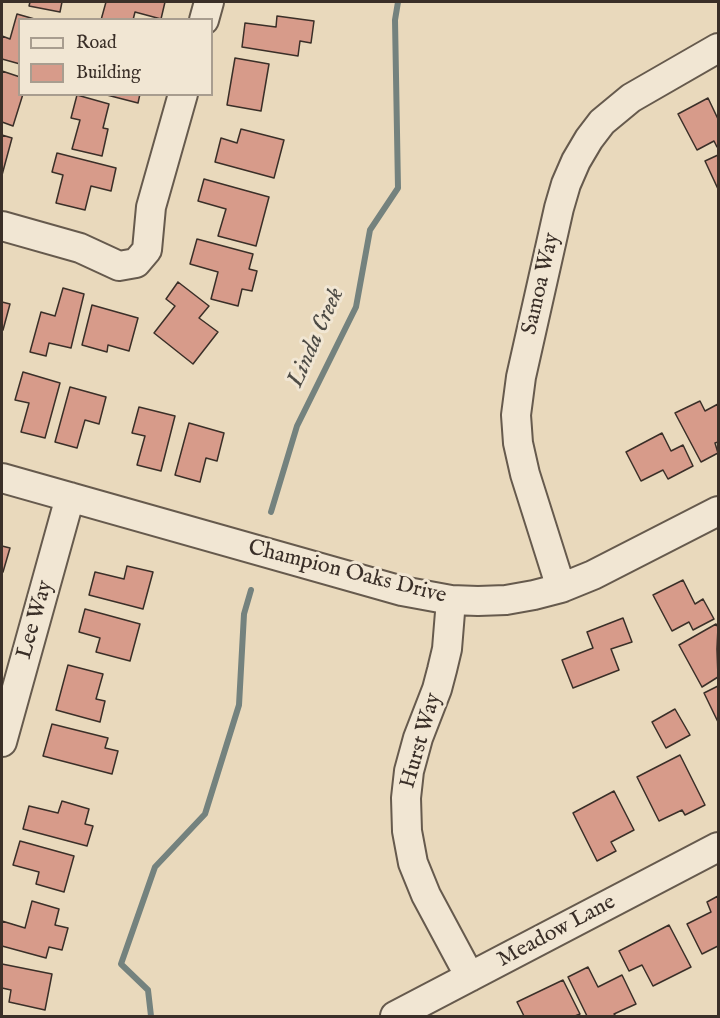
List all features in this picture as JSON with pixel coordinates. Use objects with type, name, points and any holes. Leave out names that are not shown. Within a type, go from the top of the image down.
[{"type":"street","points":[[205,18],[209,2]]},
{"type":"street","name":"Samoa Way","points":[[561,588],[525,474],[518,443],[516,415],[520,377],[559,208],[576,161],[602,122],[631,98],[718,48]]},
{"type":"street","points":[[2,226],[80,248],[119,266],[136,263],[147,250],[151,207],[182,96]]},
{"type":"street","name":"Champion Oaks Drive","points":[[2,478],[402,591],[451,600],[506,600],[561,588],[715,520]]},
{"type":"street","name":"Lee Way","points":[[2,741],[70,497]]},
{"type":"street","name":"Hurst Way","points":[[451,600],[447,649],[442,670],[409,771],[406,798],[407,831],[413,863],[426,894],[470,978]]},
{"type":"street","name":"Meadow Lane","points":[[395,1017],[718,847]]},
{"type":"building","points":[[30,2],[62,2],[60,12],[29,6]]},
{"type":"building","points":[[106,2],[165,2],[161,18],[135,12],[134,18],[102,18]]},
{"type":"building","points":[[17,14],[31,18],[18,18],[18,63],[2,59],[2,36],[10,39]]},
{"type":"building","points":[[277,16],[314,21],[311,43],[300,41],[298,56],[242,47],[245,23],[276,27]]},
{"type":"building","points":[[235,58],[269,64],[261,111],[227,105]]},
{"type":"building","points":[[2,71],[18,76],[18,96],[22,96],[13,126],[2,122]]},
{"type":"building","points":[[77,96],[109,104],[103,128],[108,129],[102,156],[72,149],[80,120],[71,118]]},
{"type":"building","points":[[111,96],[140,96],[138,103]]},
{"type":"building","points":[[708,98],[718,119],[718,147],[714,141],[697,150],[678,114]]},
{"type":"building","points":[[241,129],[284,140],[274,178],[215,162],[221,138],[237,143]]},
{"type":"building","points":[[2,135],[12,138],[2,175]]},
{"type":"building","points":[[57,153],[116,168],[111,191],[91,186],[85,210],[56,203],[63,175],[52,172]]},
{"type":"building","points":[[718,155],[718,189],[705,161]]},
{"type":"building","points":[[204,179],[269,197],[256,246],[218,236],[226,209],[198,201]]},
{"type":"building","points":[[197,239],[253,254],[249,269],[257,271],[252,291],[242,289],[238,306],[211,299],[218,272],[190,264]]},
{"type":"building","points":[[178,282],[209,306],[199,318],[218,332],[193,364],[154,333],[175,306],[166,299]]},
{"type":"building","points":[[63,288],[84,294],[71,348],[49,343],[46,356],[30,352],[41,312],[55,316]]},
{"type":"building","points":[[2,302],[10,304],[3,330],[2,330]]},
{"type":"building","points":[[92,305],[138,318],[129,351],[108,345],[107,352],[82,345]]},
{"type":"building","points":[[23,372],[60,383],[45,438],[21,432],[29,403],[15,400]]},
{"type":"building","points":[[70,387],[106,397],[99,424],[85,420],[77,448],[55,442]]},
{"type":"building","points":[[700,401],[705,411],[718,404],[718,442],[715,443],[718,453],[701,462],[675,413]]},
{"type":"building","points":[[139,407],[175,416],[161,471],[137,465],[145,436],[132,433]]},
{"type":"building","points":[[189,423],[224,433],[217,461],[206,458],[200,482],[175,475]]},
{"type":"building","points":[[662,433],[671,451],[683,445],[693,466],[668,479],[663,470],[641,481],[626,452]]},
{"type":"building","points":[[2,546],[10,548],[3,572],[2,572]]},
{"type":"building","points":[[127,566],[153,572],[143,609],[89,595],[95,572],[124,579]]},
{"type":"building","points":[[683,580],[695,604],[703,599],[714,619],[693,630],[689,622],[672,631],[653,595]]},
{"type":"building","points":[[85,609],[140,624],[130,661],[96,652],[100,638],[79,632]]},
{"type":"building","points":[[623,618],[632,642],[611,649],[619,670],[573,688],[562,660],[593,648],[587,632]]},
{"type":"building","points":[[716,624],[718,627],[718,677],[702,687],[679,645]]},
{"type":"building","points":[[68,665],[103,674],[96,699],[105,701],[100,722],[56,710]]},
{"type":"building","points":[[718,686],[718,722],[704,693]]},
{"type":"building","points":[[675,709],[690,735],[666,748],[652,722]]},
{"type":"building","points":[[52,724],[108,738],[105,748],[118,751],[112,774],[43,756]]},
{"type":"building","points":[[680,755],[705,805],[685,815],[682,810],[659,821],[637,777]]},
{"type":"building","points":[[614,791],[634,830],[611,842],[616,851],[597,861],[573,813]]},
{"type":"building","points":[[62,801],[89,809],[85,824],[93,826],[87,846],[23,829],[29,806],[58,813]]},
{"type":"building","points":[[20,841],[74,856],[64,892],[36,884],[39,872],[13,865]]},
{"type":"building","points":[[718,896],[718,946],[702,954],[687,924],[711,912],[707,902]]},
{"type":"building","points":[[32,901],[59,909],[55,925],[68,928],[62,950],[49,947],[46,958],[2,946],[2,921],[25,928]]},
{"type":"building","points":[[669,925],[691,967],[653,986],[642,965],[629,971],[619,951]]},
{"type":"building","points":[[2,964],[52,974],[45,1010],[9,1002],[11,990],[2,988]]},
{"type":"building","points":[[588,967],[598,987],[622,975],[636,1004],[614,1014],[616,1016],[587,1016],[568,977]]},
{"type":"building","points":[[563,980],[580,1014],[575,1016],[524,1016],[517,1002]]},
{"type":"waterway","name":"Linda Creek","points":[[271,512],[297,426],[356,307],[370,230],[398,188],[395,20],[398,2]]},
{"type":"waterway","name":"Linda Creek","points":[[151,1016],[148,990],[121,964],[155,867],[205,814],[239,705],[244,614],[251,590]]}]
